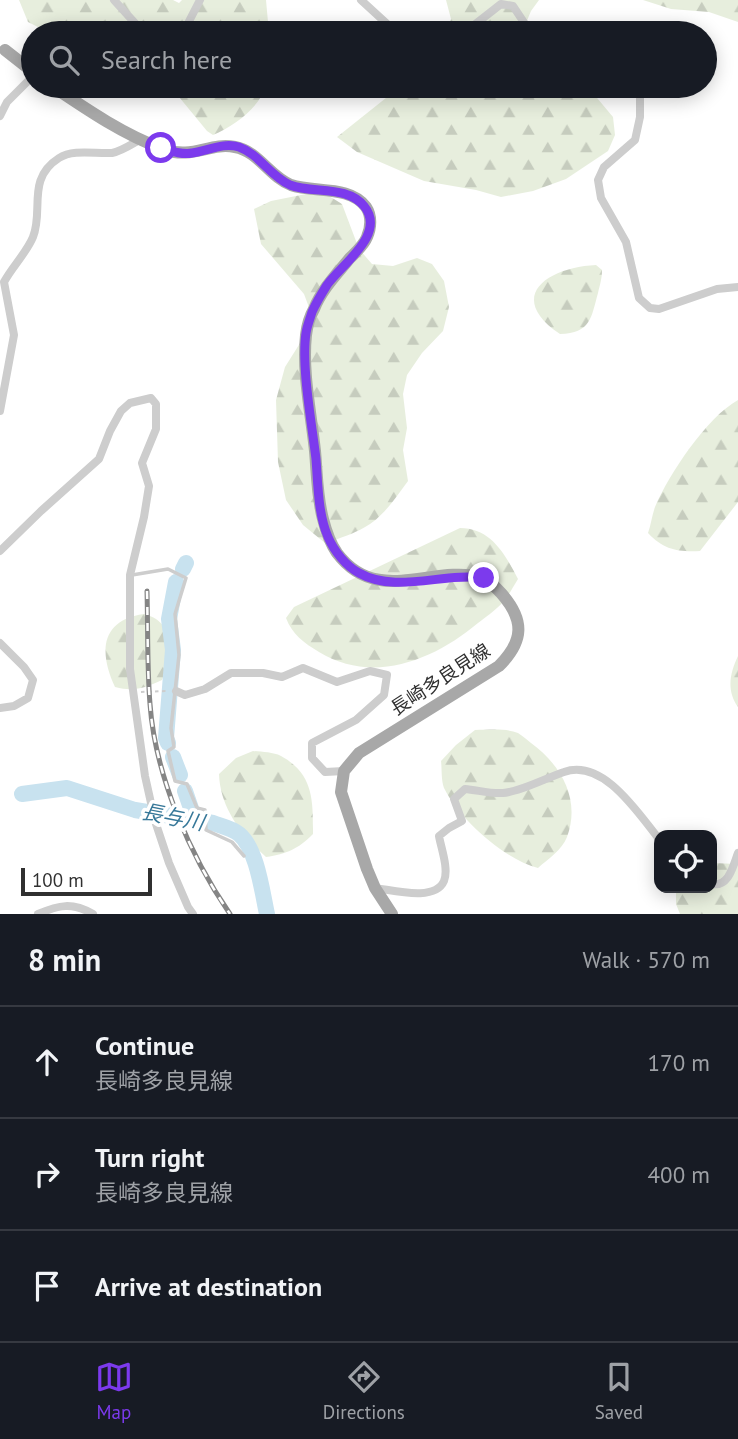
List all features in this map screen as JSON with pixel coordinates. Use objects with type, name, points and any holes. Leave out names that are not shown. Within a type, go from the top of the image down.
[{"type":"main road","points":[[5,50],[21,64]]},
{"type":"main road","name":"長崎多良見線","points":[[72,98],[141,139],[173,152],[190,154],[224,146],[238,147],[290,185],[345,194],[357,199],[366,208],[371,222],[367,239],[327,285],[313,309],[306,333],[306,363],[322,516],[328,537],[336,552],[359,573],[376,579],[397,582],[465,575],[484,578],[493,584],[515,611],[519,626],[511,654],[499,666],[359,753],[344,771]]},
{"type":"main road","points":[[344,771],[341,792],[359,847],[375,888],[392,914]]},
{"type":"street","points":[[114,0],[133,21]]},
{"type":"street","points":[[189,21],[200,0]]},
{"type":"street","points":[[361,0],[384,21]]},
{"type":"street","points":[[479,21],[501,4],[513,6],[523,21]]},
{"type":"street","points":[[0,116],[7,102],[21,87]]},
{"type":"street","points":[[640,98],[640,117],[635,140],[604,167],[598,180],[601,198],[626,242],[639,298],[650,308],[659,309],[717,289],[738,287]]},
{"type":"street","points":[[0,411],[14,335],[4,282],[32,240],[40,180],[59,158],[74,154],[114,152],[141,139]]},
{"type":"street","points":[[0,551],[99,459],[121,411],[130,403],[151,398],[156,404],[156,429],[142,463],[149,486],[130,575],[130,670],[155,821],[169,863],[193,914]]},
{"type":"street","points":[[0,643],[33,680],[28,698],[15,706],[0,708]]},
{"type":"street","points":[[176,691],[185,695],[205,689],[231,673],[263,673],[282,677],[303,668],[337,682],[370,671],[387,675],[384,695],[356,720],[312,743],[312,758],[325,772],[344,771]]},
{"type":"street","points":[[375,888],[423,894],[435,891],[444,883],[445,872],[439,836],[462,821],[454,799],[465,789],[504,793],[565,771],[585,770],[611,784],[654,833]]},
{"type":"street","points":[[717,885],[727,880],[738,853]]},
{"type":"street","points":[[38,914],[59,905],[82,908],[93,914]]},
{"type":"lane","points":[[130,575],[168,569],[186,578],[175,614],[179,655],[171,728],[174,747],[169,751],[173,771],[176,781],[187,784],[197,808],[205,810],[206,831],[232,842],[244,856]]},
{"type":"path","points":[[139,692],[162,691]]},
{"type":"green space","points":[[19,0],[173,0],[179,3],[182,0],[266,0],[268,21],[28,21]]},
{"type":"green space","points":[[446,0],[539,0],[527,21],[450,21]]},
{"type":"green space","points":[[643,0],[738,0],[738,22],[709,12],[671,9]]},
{"type":"green space","points":[[180,98],[260,98],[229,127],[213,135]]},
{"type":"green space","points":[[386,98],[597,98],[613,117],[615,135],[608,151],[566,179],[533,191],[501,197],[424,181],[357,152],[337,137]]},
{"type":"green space","points":[[321,191],[342,204],[359,249],[372,264],[393,266],[417,258],[432,264],[444,281],[449,307],[443,331],[422,353],[407,375],[403,394],[407,428],[403,450],[408,481],[374,521],[354,533],[325,543],[303,525],[286,500],[278,462],[276,400],[285,367],[302,340],[310,310],[304,294],[261,244],[254,209],[271,201]]},
{"type":"green space","points":[[596,265],[602,270],[602,276],[588,323],[578,331],[560,334],[544,320],[535,307],[534,296],[539,286],[563,271]]},
{"type":"green space","points":[[738,400],[738,502],[700,551],[678,550],[666,546],[648,533],[661,494],[679,463],[702,433],[726,408]]},
{"type":"green space","points":[[460,528],[480,532],[496,544],[518,579],[497,608],[442,648],[402,664],[360,667],[340,662],[319,652],[299,638],[289,624],[286,618],[294,607]]},
{"type":"green space","points":[[144,614],[162,624],[167,632],[170,650],[166,670],[162,680],[150,685],[128,689],[115,687],[107,662],[107,640],[119,623],[129,617]]},
{"type":"green space","points":[[738,656],[738,707],[730,681]]},
{"type":"green space","points":[[475,730],[518,733],[542,752],[566,784],[572,809],[567,837],[558,850],[538,868],[511,856],[471,825],[444,788],[441,761]]},
{"type":"green space","points":[[253,751],[278,755],[292,763],[306,780],[312,800],[313,834],[292,850],[266,857],[233,820],[220,786],[219,774],[236,758]]},
{"type":"green space","points":[[717,863],[738,864],[738,914],[680,914],[676,893],[717,893]]},
{"type":"waterway","points":[[183,569],[186,563]]},
{"type":"waterway","points":[[168,743],[166,738],[173,650],[169,619],[176,582]]},
{"type":"waterway","points":[[173,757],[180,775]]},
{"type":"waterway","name":"長与川","points":[[22,794],[67,788],[135,810],[213,823],[233,830],[250,850],[261,883],[267,914]]},
{"type":"waterway","points":[[185,791],[195,820]]},
{"type":"railway","points":[[147,591],[150,704],[159,759],[188,841],[230,914]]},
{"type":"route","points":[[161,148],[190,154],[224,146],[238,147],[290,185],[345,194],[357,199],[366,208],[371,222],[367,239],[327,285],[313,309],[306,333],[306,363],[322,516],[328,537],[347,564],[359,573],[376,579],[397,582],[465,575],[484,578]]}]
